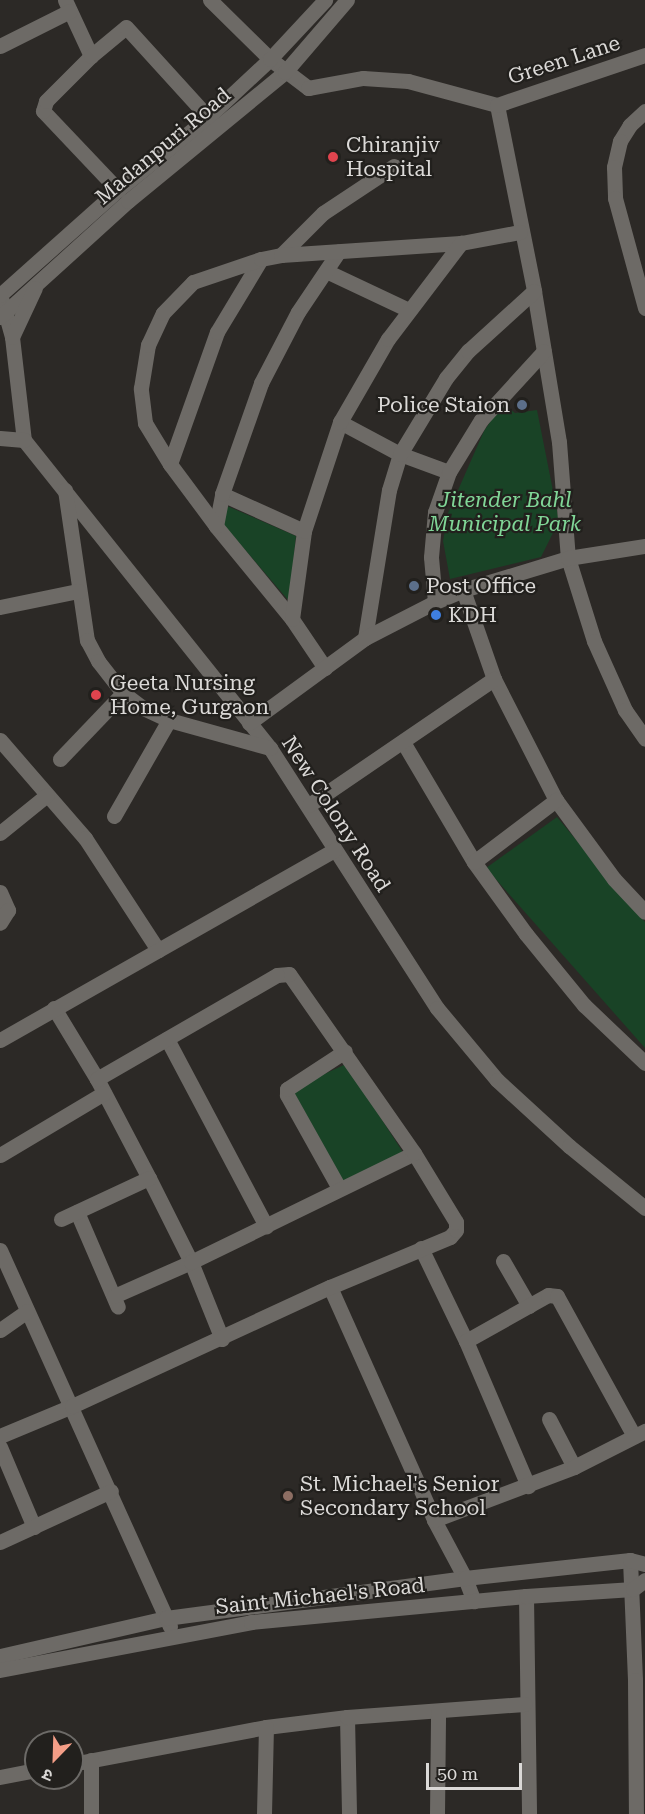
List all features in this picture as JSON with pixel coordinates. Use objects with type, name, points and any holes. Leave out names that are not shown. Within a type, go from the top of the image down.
[{"type":"street","points":[[210,0],[270,59],[308,88],[363,78],[408,81],[497,105],[520,232],[534,291],[559,442],[568,558],[594,641],[625,710],[645,739]]},
{"type":"street","name":"Madanpuri Road","points":[[0,294],[118,190],[208,117],[270,59],[325,0]]},
{"type":"street","name":"Madanpuri Road","points":[[2,315],[38,281],[285,72],[347,0]]},
{"type":"street","points":[[0,46],[68,6],[92,56]]},
{"type":"street","points":[[118,190],[42,111],[46,101],[126,27],[208,117]]},
{"type":"street","name":"Green Lane","points":[[497,105],[645,55]]},
{"type":"street","points":[[645,111],[630,125],[620,141],[614,167],[615,198],[645,308]]},
{"type":"street","points":[[281,255],[323,213],[394,166]]},
{"type":"street","points":[[325,668],[292,619],[216,526],[171,464],[145,423],[141,388],[148,345],[170,303],[193,282],[261,259],[281,255],[461,243],[520,232]]},
{"type":"street","points":[[292,619],[304,531],[340,422],[388,339],[461,243]]},
{"type":"street","points":[[216,526],[222,494],[261,383],[298,312],[339,251]]},
{"type":"street","points":[[171,464],[217,332],[261,259]]},
{"type":"street","points":[[640,284],[645,268]]},
{"type":"street","points":[[326,271],[409,310]]},
{"type":"street","points":[[12,337],[38,281]]},
{"type":"street","points":[[365,638],[389,490],[400,454],[446,378],[468,351],[534,291]]},
{"type":"street","points":[[0,294],[2,315],[12,337],[24,440],[0,438]]},
{"type":"street","points":[[435,602],[431,557],[435,512],[449,472],[481,420],[544,351]]},
{"type":"street","points":[[340,422],[400,454],[449,472]]},
{"type":"street","name":"New Colony Road","points":[[24,440],[270,748],[309,805],[335,850],[437,1008],[497,1080],[569,1146],[645,1208]]},
{"type":"street","points":[[65,489],[78,591],[87,640],[98,661],[123,693],[143,708],[169,720],[270,748]]},
{"type":"street","points":[[222,494],[304,531]]},
{"type":"street","points":[[249,723],[365,638],[435,602],[463,590],[568,558],[645,546]]},
{"type":"street","points":[[463,590],[494,679],[556,800],[614,879],[645,912]]},
{"type":"street","points":[[0,607],[78,591]]},
{"type":"street","points":[[309,805],[494,679]]},
{"type":"street","points":[[60,759],[123,693]]},
{"type":"street","points":[[114,816],[169,720]]},
{"type":"street","points":[[0,740],[85,838],[158,950]]},
{"type":"street","points":[[403,742],[474,862],[526,934],[584,1005],[645,1063]]},
{"type":"street","points":[[0,833],[47,795]]},
{"type":"street","points":[[474,862],[556,800]]},
{"type":"street","points":[[0,1040],[335,850]]},
{"type":"street","points":[[0,892],[8,910],[0,923]]},
{"type":"street","points":[[0,1436],[222,1339],[330,1287],[453,1235],[456,1230],[456,1221],[414,1154],[294,978],[282,973],[97,1078]]},
{"type":"street","points":[[54,1008],[97,1078],[149,1178],[191,1262],[222,1339]]},
{"type":"street","points":[[167,1039],[266,1226]]},
{"type":"street","points":[[339,1188],[287,1095],[287,1089],[345,1051]]},
{"type":"street","points":[[0,1155],[104,1093]]},
{"type":"street","points":[[77,1212],[116,1301],[339,1188],[414,1154]]},
{"type":"street","points":[[61,1219],[149,1178]]},
{"type":"street","points":[[421,1248],[466,1341],[528,1486]]},
{"type":"street","points":[[0,1250],[176,1636]]},
{"type":"street","points":[[503,1261],[529,1306]]},
{"type":"street","points":[[330,1287],[434,1520],[465,1578],[474,1601]]},
{"type":"street","points":[[434,1520],[574,1467],[639,1434],[561,1300],[553,1294],[466,1341]]},
{"type":"street","points":[[0,1330],[27,1311]]},
{"type":"street","points":[[549,1419],[574,1467]]},
{"type":"street","points":[[0,1447],[34,1527]]},
{"type":"street","points":[[0,1542],[111,1491]]},
{"type":"street","points":[[636,1814],[640,1680],[637,1562]]},
{"type":"street","name":"Saint Michael's Road","points":[[0,1656],[166,1618],[465,1578],[637,1562]]},
{"type":"street","name":"Saint Michael's Road","points":[[0,1670],[251,1622],[639,1584]]},
{"type":"street","points":[[526,1596],[525,1704],[529,1814]]},
{"type":"street","points":[[84,1761],[266,1727],[347,1717],[525,1704]]},
{"type":"street","points":[[437,1814],[438,1711]]},
{"type":"street","points":[[347,1717],[350,1814]]},
{"type":"street","points":[[264,1814],[266,1727]]},
{"type":"street","points":[[91,1760],[91,1814]]},
{"type":"street","points":[[0,1777],[24,1772]]},
{"type":"green space","name":"Jitender Bahl Municipal Park","points":[[503,403],[515,413],[537,410],[559,521],[541,557],[450,579],[443,541],[448,513],[484,431]]},
{"type":"green space","points":[[227,506],[296,536],[289,601],[222,523]]},
{"type":"green space","points":[[557,817],[645,922],[645,1048],[486,868]]},
{"type":"green space","points":[[346,1064],[404,1154],[344,1182],[292,1089]]},
{"type":"place","name":"Chiranjiv Hospital","points":[[333,157]]},
{"type":"place","name":"Police Staion","points":[[522,405]]},
{"type":"place","name":"Post Office","points":[[414,586]]},
{"type":"place","name":"KDH","points":[[436,615]]},
{"type":"place","name":"Geeta Nursing Home, Gurgaon","points":[[96,695]]},
{"type":"place","name":"St. Michael's Senior Secondary School","points":[[288,1496]]}]
